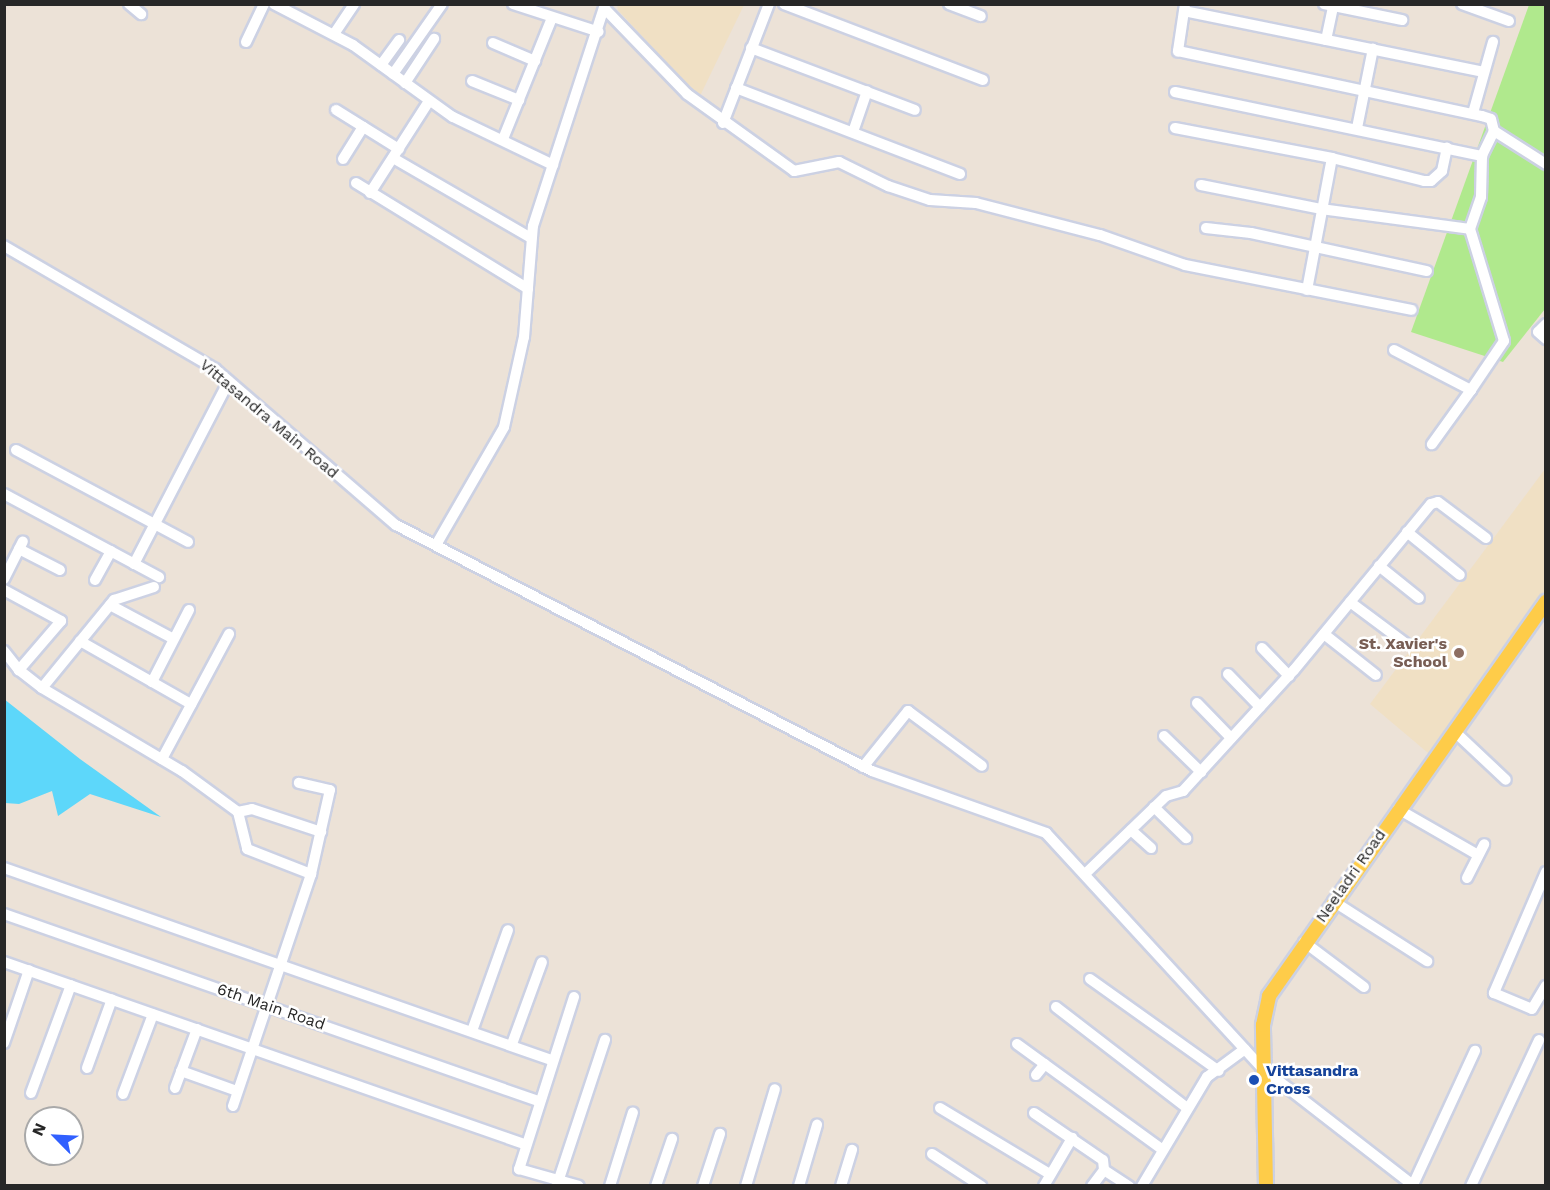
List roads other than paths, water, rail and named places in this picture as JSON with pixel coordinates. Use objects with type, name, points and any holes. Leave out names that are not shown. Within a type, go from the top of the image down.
[{"type":"main road","name":"Neeladri Road","points":[[1266,1185],[1262,1068],[1263,1025],[1269,996],[1304,942],[1545,602]]},
{"type":"street","points":[[129,4],[141,14]]},
{"type":"street","points":[[246,42],[264,4]]},
{"type":"street","points":[[274,4],[334,34],[453,117],[503,139],[553,165]]},
{"type":"street","points":[[334,34],[354,4]]},
{"type":"street","points":[[393,74],[442,4]]},
{"type":"street","points":[[513,4],[599,32]]},
{"type":"street","points":[[723,123],[769,4]]},
{"type":"street","points":[[784,4],[983,80]]},
{"type":"street","points":[[949,4],[981,16]]},
{"type":"street","points":[[1462,4],[1509,21]]},
{"type":"street","points":[[1326,40],[1329,5],[1354,7],[1402,20]]},
{"type":"street","points":[[436,544],[504,427],[523,348],[531,238],[553,165],[599,32],[605,7]]},
{"type":"street","points":[[605,7],[687,94],[723,123],[794,171],[839,162],[888,186],[930,200],[976,203],[1100,235],[1174,262],[1412,310]]},
{"type":"street","points":[[1432,444],[1472,390],[1504,341],[1470,229],[1481,197],[1482,156],[1494,131],[1491,119],[1473,113],[1178,51],[1184,8],[1484,72]]},
{"type":"street","points":[[503,139],[552,18]]},
{"type":"street","points":[[405,83],[434,39]]},
{"type":"street","points":[[381,65],[399,40]]},
{"type":"street","points":[[1473,113],[1493,42]]},
{"type":"street","points":[[493,43],[535,61]]},
{"type":"street","points":[[751,48],[915,110]]},
{"type":"street","points":[[1358,128],[1373,50]]},
{"type":"street","points":[[472,81],[519,100]]},
{"type":"street","points":[[736,88],[960,174]]},
{"type":"street","points":[[853,132],[867,91]]},
{"type":"street","points":[[1175,92],[1358,128],[1482,156]]},
{"type":"street","points":[[370,193],[429,101]]},
{"type":"street","points":[[336,110],[363,127],[396,153],[531,238]]},
{"type":"street","points":[[343,159],[363,127]]},
{"type":"street","points":[[1174,128],[1332,158],[1431,181],[1442,171],[1447,148]]},
{"type":"street","points":[[1494,131],[1545,164]]},
{"type":"street","points":[[1307,290],[1332,158]]},
{"type":"street","points":[[356,183],[528,289]]},
{"type":"street","points":[[1201,185],[1321,209],[1470,229]]},
{"type":"street","points":[[1206,228],[1427,271]]},
{"type":"street","name":"Vittasandra Main Road","points":[[4,246],[204,362],[229,381],[381,514],[863,767],[1046,833],[1262,1068],[1413,1185]]},
{"type":"street","points":[[1545,324],[1538,332],[1545,339]]},
{"type":"street","points":[[1394,350],[1472,390]]},
{"type":"street","points":[[135,564],[229,381]]},
{"type":"street","points":[[16,450],[188,542]]},
{"type":"street","points":[[4,494],[135,564],[156,582],[114,600],[42,688]]},
{"type":"street","points":[[1085,874],[1166,796],[1183,791],[1201,772],[1289,676],[1431,504],[1438,502],[1486,538]]},
{"type":"street","points":[[1407,532],[1460,575]]},
{"type":"street","points":[[4,579],[21,545],[60,570]]},
{"type":"street","points":[[95,580],[111,551]]},
{"type":"street","points":[[1379,566],[1419,598]]},
{"type":"street","points":[[4,590],[61,621],[19,670]]},
{"type":"street","points":[[1350,602],[1404,643]]},
{"type":"street","points":[[110,605],[174,639]]},
{"type":"street","points":[[152,682],[189,610]]},
{"type":"street","points":[[162,759],[229,634]]},
{"type":"street","points":[[1324,634],[1376,675]]},
{"type":"street","points":[[80,641],[191,704]]},
{"type":"street","points":[[1262,648],[1289,676]]},
{"type":"street","points":[[4,651],[19,670],[42,688],[162,759],[238,812],[247,849],[311,874]]},
{"type":"street","points":[[1228,674],[1260,707]]},
{"type":"street","points":[[1197,703],[1232,738]]},
{"type":"street","points":[[863,767],[908,711],[982,766]]},
{"type":"street","points":[[1454,730],[1506,780]]},
{"type":"street","points":[[1164,736],[1201,772]]},
{"type":"street","points":[[232,1106],[311,874],[330,790],[298,783]]},
{"type":"street","points":[[1154,807],[1186,838]]},
{"type":"street","points":[[238,812],[252,809],[321,832]]},
{"type":"street","points":[[1398,810],[1478,855]]},
{"type":"street","points":[[1131,830],[1151,848]]},
{"type":"street","points":[[1467,878],[1484,844]]},
{"type":"street","points":[[4,868],[280,966],[512,1044],[551,1060]]},
{"type":"street","points":[[1545,872],[1494,993],[1532,1009],[1545,986]]},
{"type":"street","points":[[1333,901],[1427,961]]},
{"type":"street","name":"6th Main Road","points":[[4,914],[538,1101]]},
{"type":"street","points":[[472,1030],[508,930]]},
{"type":"street","points":[[1304,942],[1364,987]]},
{"type":"street","points":[[4,962],[524,1144]]},
{"type":"street","points":[[512,1044],[542,962]]},
{"type":"street","points":[[4,1043],[29,970]]},
{"type":"street","points":[[1090,979],[1219,1071]]},
{"type":"street","points":[[31,1093],[70,985]]},
{"type":"street","points":[[574,997],[524,1144],[519,1169],[558,1182],[579,1185]]},
{"type":"street","points":[[87,1068],[112,999]]},
{"type":"street","points":[[1056,1007],[1187,1108]]},
{"type":"street","points":[[123,1094],[153,1014]]},
{"type":"street","points":[[175,1088],[197,1029]]},
{"type":"street","points":[[558,1182],[605,1040]]},
{"type":"street","points":[[1471,1185],[1539,1040]]},
{"type":"street","points":[[1017,1044],[1163,1150]]},
{"type":"street","points":[[1142,1185],[1207,1077],[1219,1071],[1245,1049]]},
{"type":"street","points":[[1413,1185],[1475,1051]]},
{"type":"street","points":[[1036,1075],[1045,1064]]},
{"type":"street","points":[[181,1071],[237,1091]]},
{"type":"street","points":[[746,1185],[775,1089]]},
{"type":"street","points":[[940,1108],[1050,1174]]},
{"type":"street","points":[[609,1185],[633,1112]]},
{"type":"street","points":[[1034,1113],[1103,1160],[1104,1170],[1092,1185]]},
{"type":"street","points":[[799,1185],[817,1125]]},
{"type":"street","points":[[703,1185],[720,1134]]},
{"type":"street","points":[[1044,1185],[1072,1138]]},
{"type":"street","points":[[657,1185],[672,1139]]},
{"type":"street","points":[[841,1185],[852,1150]]},
{"type":"street","points":[[932,1154],[978,1185]]},
{"type":"street","points":[[1104,1170],[1129,1185]]},
{"type":"street","points":[[1393,1185],[1399,1174]]},
{"type":"water","points":[[4,699],[80,759],[161,817],[90,794],[58,816],[52,791],[19,804],[5,803]]},
{"type":"place","name":"St. Xavier's School","points":[[1459,653]]},
{"type":"place","name":"Vittasandra Cross","points":[[1254,1080]]}]
